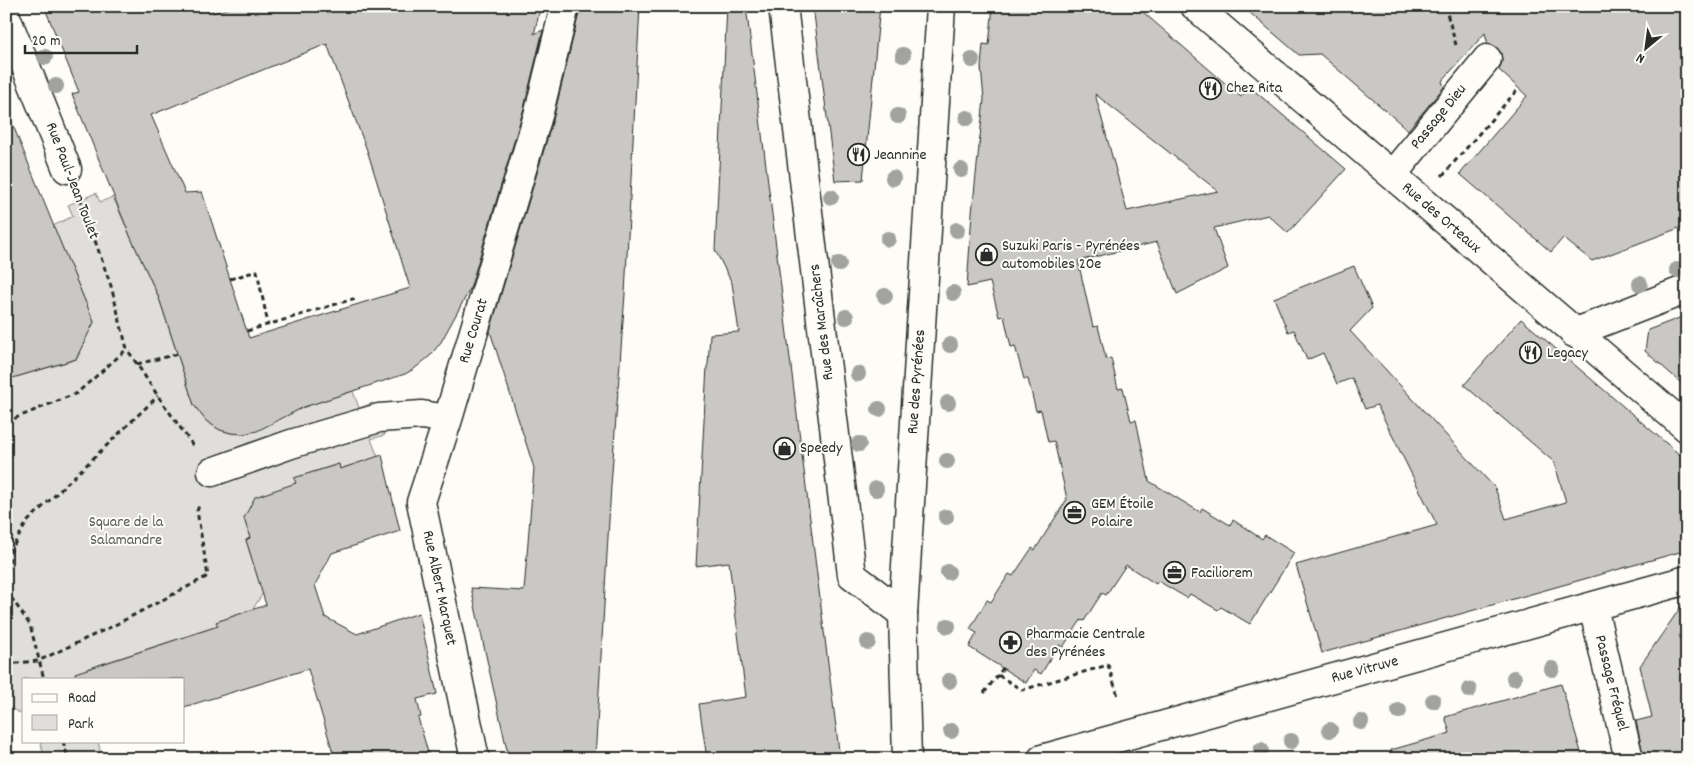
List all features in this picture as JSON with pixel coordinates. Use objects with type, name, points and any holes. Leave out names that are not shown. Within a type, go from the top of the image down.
[{"type":"street","name":"Rue Courat","points":[[448,419],[539,112],[565,6]]},
{"type":"street","name":"Rue des Maraîchers","points":[[783,6],[852,576],[902,614]]},
{"type":"street","name":"Rue des Pyrénées","points":[[907,759],[902,614],[941,6]]},
{"type":"street","name":"Rue des Orteaux","points":[[1195,6],[1687,428]]},
{"type":"street","name":"Rue Paul-Jean Toulet","points":[[6,17],[67,169]]},
{"type":"street","name":"Passage Dieu","points":[[1392,175],[1487,60]]},
{"type":"street","points":[[1574,333],[1687,288]]},
{"type":"street","points":[[212,472],[291,444],[379,418],[422,415],[448,419]]},
{"type":"street","name":"Rue Albert Marquet","points":[[448,419],[421,502],[476,759]]},
{"type":"street","name":"Rue Vitruve","points":[[1042,759],[1687,580]]},
{"type":"street","name":"Passage Fréquel","points":[[1593,607],[1629,759]]},
{"type":"path","points":[[1422,201],[1519,88]]},
{"type":"path","name":"Rue Paul-Jean Toulet","points":[[67,169],[81,200],[111,286],[128,349]]},
{"type":"path","points":[[230,279],[257,271],[268,324]]},
{"type":"path","points":[[247,330],[353,299],[355,305]]},
{"type":"path","points":[[6,422],[77,393],[128,349],[158,396],[212,472],[197,511],[208,576],[113,626],[38,661],[6,664]]},
{"type":"path","points":[[137,364],[178,354]]},
{"type":"path","points":[[44,678],[30,625],[6,589],[11,550],[27,522],[158,396]]},
{"type":"path","points":[[6,547],[11,550]]},
{"type":"path","points":[[998,675],[1022,690],[1108,665],[1118,696]]},
{"type":"path","points":[[984,693],[1003,668]]},
{"type":"path","points":[[63,742],[68,759]]},
{"type":"green space","name":"Square de la Salamandre","points":[[96,193],[100,202],[113,197],[159,298],[194,405],[206,421],[220,430],[243,434],[304,407],[353,391],[359,408],[373,403],[385,435],[371,439],[378,457],[340,469],[338,464],[295,478],[296,484],[244,518],[250,538],[246,540],[263,593],[253,609],[217,622],[218,626],[98,665],[92,678],[22,678],[22,714],[6,706],[6,380],[77,359],[80,353],[75,350],[86,327],[91,329],[94,322],[53,226],[73,216],[68,205]]},
{"type":"green space","points":[[40,742],[98,742],[102,759],[45,759]]},
{"type":"building","points":[[44,6],[210,6],[213,13],[236,6],[541,6],[534,34],[543,30],[524,108],[470,289],[441,342],[430,356],[405,374],[304,407],[257,431],[243,434],[220,430],[206,421],[194,405],[159,298],[131,238],[72,94],[79,92]],"holes":[[[327,44],[368,153],[410,288],[249,338],[202,192],[185,193],[151,115]]]},
{"type":"building","points":[[593,6],[640,6],[625,294],[611,486],[595,759],[509,759],[471,588],[524,591],[534,468],[490,331],[554,116],[579,13]]},
{"type":"building","points":[[727,6],[746,6],[840,759],[707,759],[699,704],[746,697],[729,562],[696,566],[710,334],[739,332],[732,283],[715,250]]},
{"type":"building","points":[[813,6],[880,6],[863,180],[835,181]]},
{"type":"building","points":[[993,6],[1136,6],[1241,97],[1250,87],[1346,169],[1288,233],[1268,215],[1214,228],[1228,268],[1177,294],[1157,242],[1078,261],[1093,327],[1098,326],[1106,359],[1111,358],[1118,389],[1123,388],[1131,421],[1136,420],[1149,481],[1200,512],[1202,508],[1230,525],[1233,520],[1262,539],[1265,535],[1294,553],[1250,624],[1221,607],[1218,610],[1190,594],[1187,598],[1158,581],[1156,584],[1126,565],[1106,595],[1102,593],[1084,621],[1081,620],[1063,647],[1059,645],[1041,674],[1034,670],[1026,683],[969,647],[977,633],[970,629],[987,600],[991,602],[1009,574],[1013,576],[1032,548],[1035,550],[1067,499],[1054,441],[1048,442],[1041,410],[1036,411],[1028,379],[1024,379],[1015,346],[1011,347],[1004,316],[999,317],[990,282],[967,287],[972,213],[984,99],[981,67],[983,44],[989,45]],"holes":[[[1095,94],[1218,191],[1127,211]]]},
{"type":"building","points":[[1242,6],[1687,6],[1687,225],[1592,261],[1563,238],[1551,252],[1460,174],[1527,96],[1499,70],[1502,62],[1501,53],[1496,47],[1488,44],[1485,33],[1442,81],[1444,87],[1408,130],[1320,54],[1299,55]]},
{"type":"building","points":[[8,113],[94,322],[76,359],[6,380],[6,114]]},
{"type":"building","points":[[1354,266],[1372,308],[1350,331],[1495,488],[1506,519],[1566,502],[1554,462],[1464,385],[1521,319],[1687,461],[1687,550],[1322,653],[1296,565],[1437,525],[1377,405],[1365,409],[1352,378],[1337,384],[1323,353],[1307,360],[1294,330],[1288,332],[1274,298]]},
{"type":"building","points":[[1687,315],[1687,388],[1645,351],[1648,330]]},
{"type":"building","points":[[382,455],[400,531],[332,553],[315,585],[325,617],[357,634],[419,613],[437,694],[417,699],[421,717],[418,718],[430,759],[335,759],[308,669],[185,707],[185,678],[76,678],[75,673],[218,626],[216,622],[266,605],[246,540],[250,538],[244,518],[255,497],[296,483],[294,478],[339,464],[340,469]]},
{"type":"building","points":[[1687,598],[1687,759],[1644,759],[1636,721],[1652,717],[1640,666]]},
{"type":"building","points":[[1561,684],[1583,759],[1392,759],[1391,750],[1450,733],[1445,717]]},
{"type":"place","name":"Chez Rita","points":[[1210,88]]},
{"type":"place","name":"Jeannine","points":[[858,155]]},
{"type":"place","name":"Suzuki Paris - Pyrénées automobiles 20e","points":[[986,255]]},
{"type":"place","name":"Legacy","points":[[1531,353]]},
{"type":"place","name":"Speedy","points":[[784,448]]},
{"type":"place","name":"GEM Étoile Polaire","points":[[1075,513]]},
{"type":"place","name":"Faciliorem","points":[[1175,573]]},
{"type":"place","name":"Pharmacie Centrale des Pyrénées","points":[[1010,643]]}]
